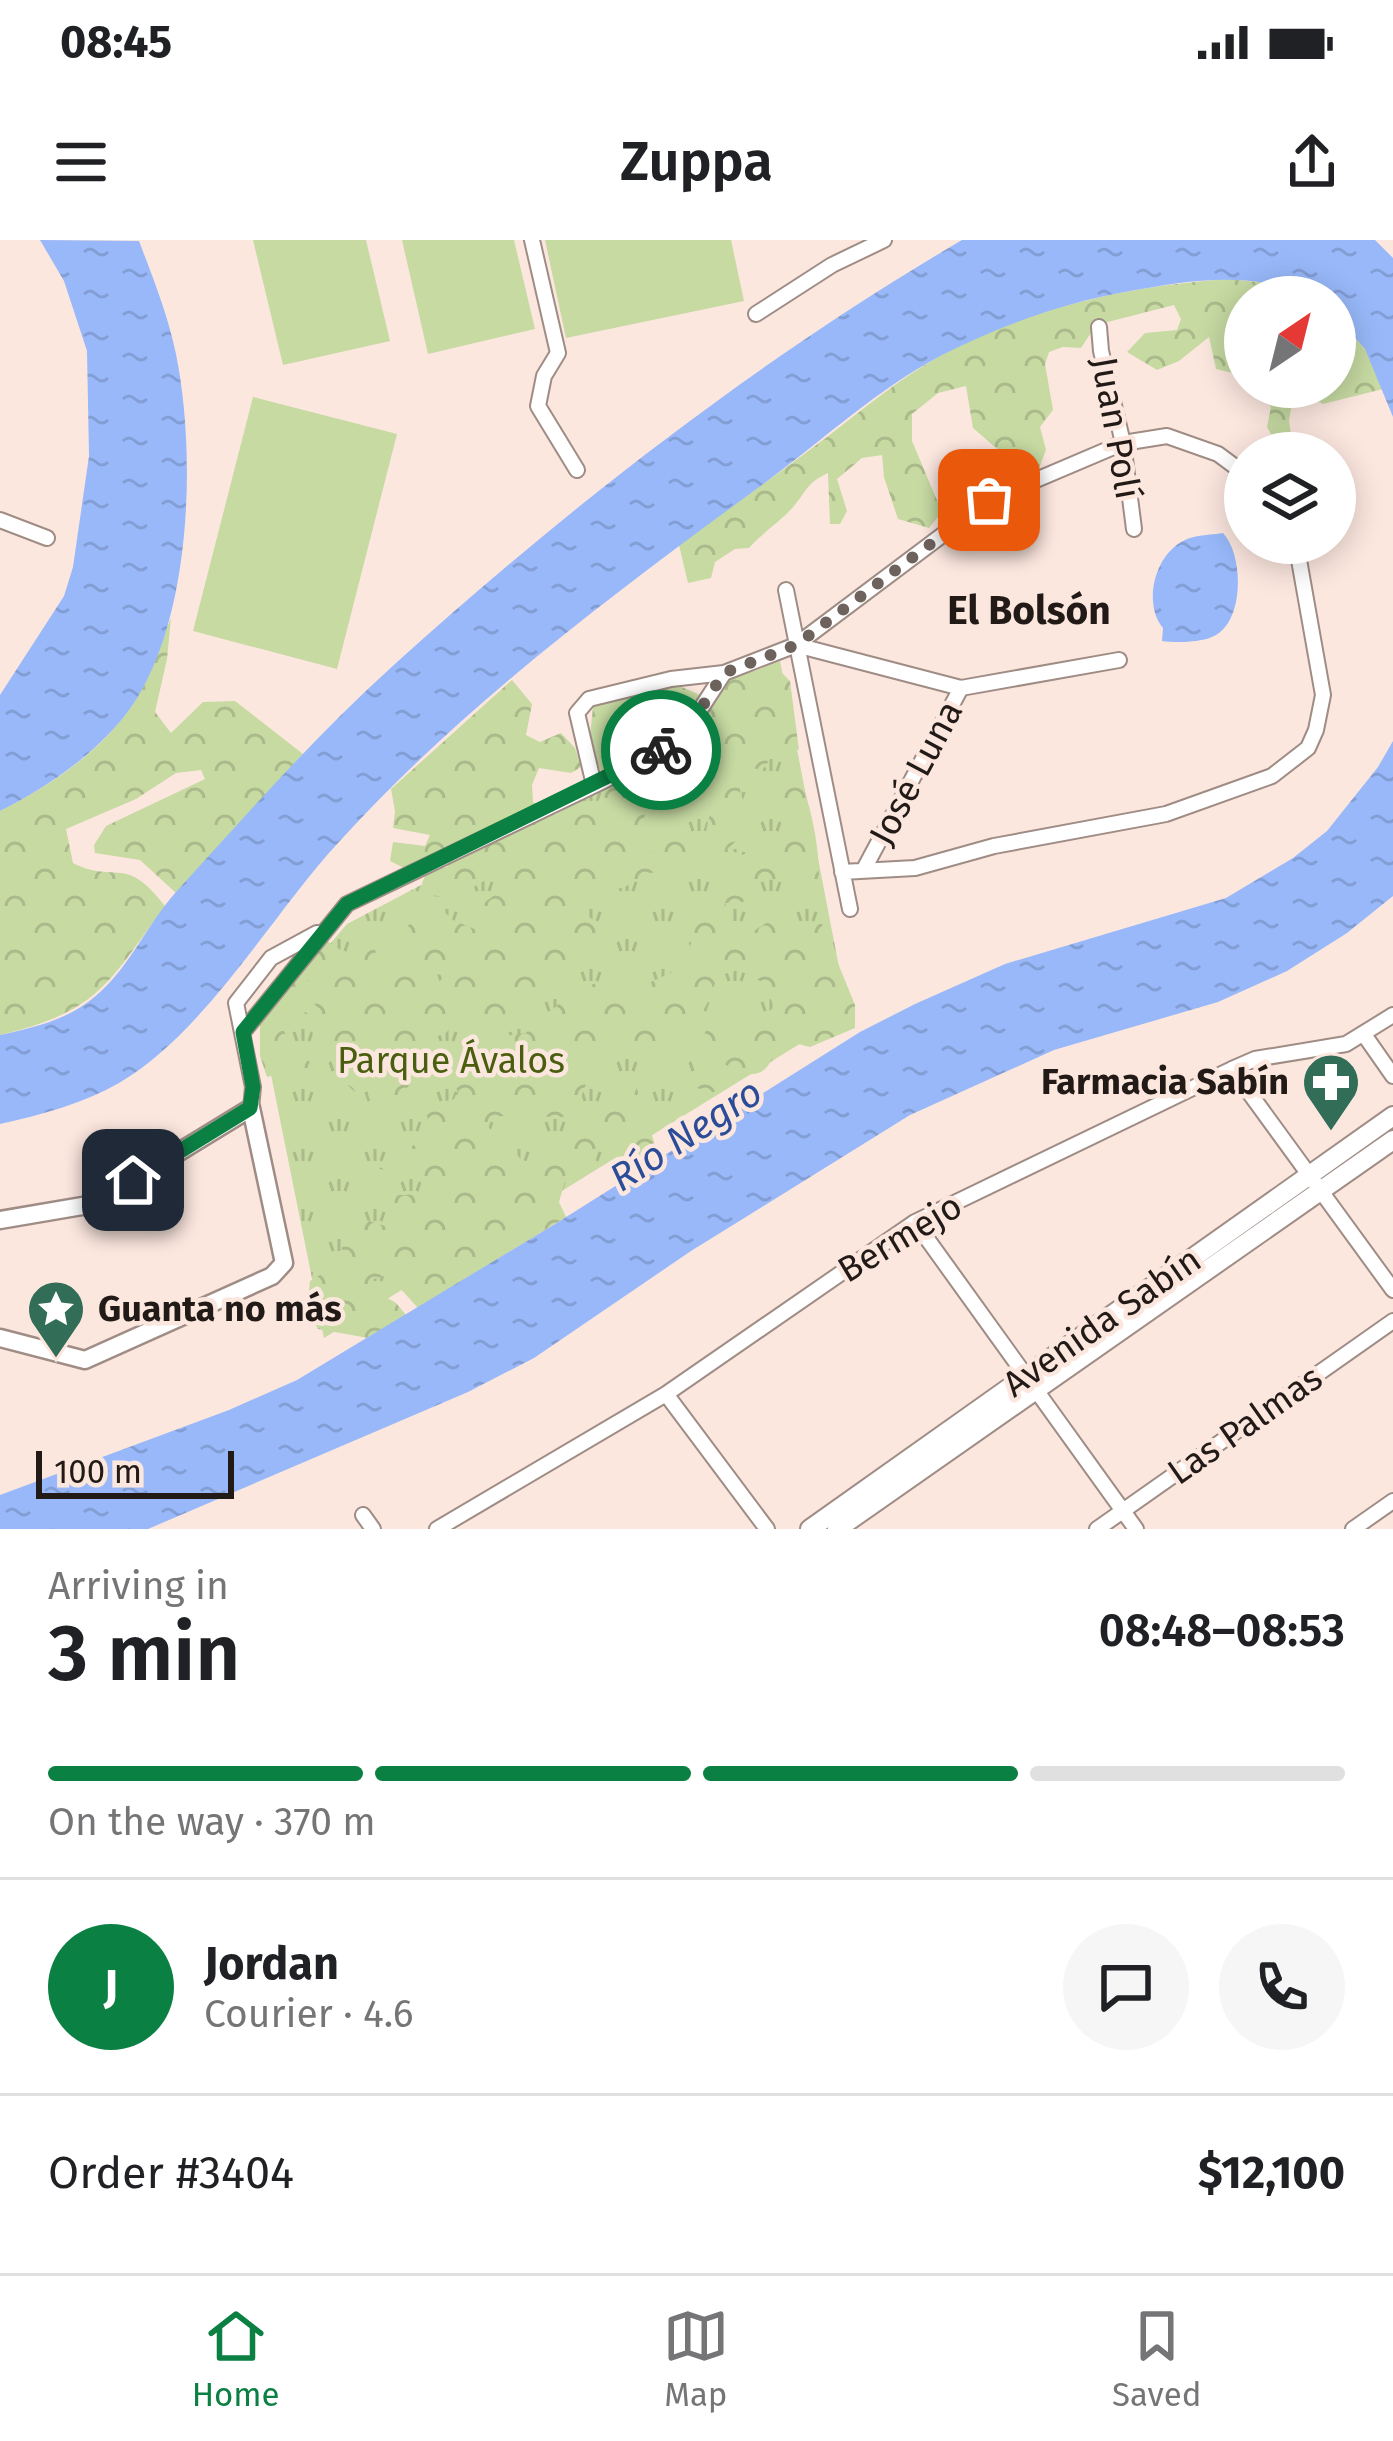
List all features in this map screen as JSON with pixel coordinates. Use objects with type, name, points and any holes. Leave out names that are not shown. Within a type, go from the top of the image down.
[{"type":"main road","name":"Avenida Sabín","points":[[1315,1184],[1393,1116]]},
{"type":"main road","name":"Avenida Sabín","points":[[811,1529],[1030,1384],[1315,1184],[1393,1139]]},
{"type":"main road","name":"Avenida Sabín","points":[[837,1529],[1030,1384]]},
{"type":"street","points":[[532,240],[558,353],[544,376],[538,406],[577,470]]},
{"type":"street","points":[[756,314],[832,265],[884,240]]},
{"type":"street","name":"Juan Polí","points":[[1099,327],[1123,442],[1134,529]]},
{"type":"street","points":[[595,785],[578,713],[589,699],[671,679],[724,673],[796,645],[989,500],[1123,442],[1167,436],[1224,458]]},
{"type":"street","points":[[0,520],[47,538]]},
{"type":"street","points":[[842,872],[915,868],[994,846],[1166,814],[1272,776],[1307,748],[1323,695],[1300,564]]},
{"type":"street","points":[[786,590],[850,909]]},
{"type":"street","points":[[796,645],[961,688]]},
{"type":"street","name":"José Luna","points":[[863,871],[961,688],[1119,660]]},
{"type":"street","points":[[243,1032],[347,904],[640,763],[683,736],[724,673]]},
{"type":"street","points":[[0,1338],[85,1360],[272,1276],[284,1263],[250,1108],[253,1087],[236,1003],[271,958],[325,928]]},
{"type":"street","name":"Bermejo","points":[[437,1529],[666,1394],[915,1222],[1255,1059],[1346,1044],[1393,1015]]},
{"type":"street","points":[[1365,1036],[1393,1076]]},
{"type":"street","points":[[1232,1069],[1393,1290]]},
{"type":"street","points":[[0,1220],[94,1204],[250,1108]]},
{"type":"street","points":[[915,1222],[1136,1529]]},
{"type":"street","name":"Las Palmas","points":[[1097,1529],[1393,1321]]},
{"type":"street","points":[[666,1394],[767,1529]]},
{"type":"street","points":[[1354,1529],[1393,1501]]},
{"type":"street","points":[[363,1515],[374,1529]]},
{"type":"green space","points":[[253,240],[366,240],[390,341],[283,365]]},
{"type":"green space","points":[[402,240],[514,240],[535,329],[428,354]]},
{"type":"green space","points":[[545,240],[731,240],[744,301],[566,338]]},
{"type":"green space","points":[[1224,279],[1224,371],[1216,369],[1209,337],[1179,361],[1157,370],[1127,352],[1145,333],[1177,330],[1181,319],[1174,305],[1096,325],[1081,348],[1049,352],[1045,364],[1053,410],[1040,427],[1046,450],[1034,481],[973,428],[966,386],[938,393],[912,414],[912,441],[942,512],[929,528],[898,519],[882,455],[862,458],[837,479],[847,511],[840,524],[830,524],[828,473],[811,484],[749,548],[735,549],[715,562],[711,578],[688,583],[679,545],[938,357],[1042,313],[1153,287]]},
{"type":"green space","points":[[1356,339],[1365,349],[1383,389],[1356,396]]},
{"type":"green space","points":[[253,397],[397,434],[337,669],[193,631]]},
{"type":"green space","points":[[1271,408],[1291,408],[1291,432],[1270,432]]},
{"type":"green space","points":[[171,618],[155,712],[171,733],[203,702],[235,701],[303,754],[176,893],[140,860],[95,853],[94,845],[106,826],[205,779],[201,770],[176,773],[136,799],[66,829],[73,863],[140,880],[165,906],[98,991],[60,1016],[0,1035],[0,811],[58,777],[110,733],[137,697]]},
{"type":"green space","name":"Parque Ávalos","points":[[780,661],[848,1014],[324,1338],[261,1025],[347,924],[691,743],[727,682]]},
{"type":"green space","name":"Parque Ávalos","points":[[778,669],[790,681],[799,750],[767,739],[764,748],[770,759],[763,769],[737,768],[747,819],[727,849],[742,855],[786,836],[789,825],[777,805],[785,767],[799,773],[808,802],[817,843],[819,887],[759,878],[755,891],[743,902],[725,903],[744,937],[771,920],[822,924],[855,1005],[855,1028],[810,1047],[779,1039],[771,1061],[760,1072],[744,1073],[723,1063],[718,1070],[725,1089],[674,1092],[673,1075],[698,1081],[696,1049],[714,1023],[749,1029],[774,1007],[764,983],[738,970],[718,976],[706,1006],[663,1061],[653,1063],[641,1048],[623,1044],[589,1076],[574,1117],[490,1116],[488,1127],[522,1160],[546,1166],[605,1110],[619,1085],[633,1076],[655,1145],[650,1164],[627,1179],[617,1156],[596,1141],[595,1169],[565,1181],[559,1202],[566,1217],[418,1308],[388,1275],[370,1280],[370,1288],[396,1303],[406,1315],[368,1338],[318,1329],[307,1310],[310,1281],[342,1262],[342,1234],[363,1219],[385,1226],[398,1238],[410,1224],[392,1214],[382,1196],[446,1193],[448,1185],[435,1179],[379,1169],[396,1150],[427,1142],[431,1129],[424,1106],[454,1099],[458,1090],[410,1084],[400,1097],[405,1110],[389,1109],[369,1098],[367,1086],[378,1077],[370,1061],[356,1053],[349,1056],[365,1081],[355,1092],[336,1074],[330,1049],[313,1038],[312,1026],[324,1017],[311,999],[318,986],[306,979],[298,992],[298,1006],[309,1015],[304,1026],[279,1014],[277,1023],[317,1074],[309,1083],[286,1072],[267,1077],[260,1056],[260,1024],[326,940],[345,953],[360,944],[373,946],[384,969],[434,985],[446,976],[398,966],[391,950],[407,926],[439,907],[453,920],[486,934],[476,909],[508,885],[514,868],[455,895],[433,896],[422,883],[428,869],[448,867],[444,860],[408,870],[390,861],[393,842],[425,846],[430,835],[393,828],[391,789],[512,680],[532,704],[526,735],[540,742],[561,733],[575,748],[581,767],[571,773],[539,768],[532,785],[533,802],[560,818],[567,803],[598,801],[615,783],[655,768],[683,741],[664,736],[648,753],[602,774],[589,744],[593,707],[647,688],[673,685],[723,710],[737,701],[723,693],[729,678]],"holes":[[[699,768],[691,801],[710,814],[706,831],[697,837],[674,831],[661,848],[647,856],[637,849],[646,810],[635,790],[663,774]],[[698,863],[737,879],[730,890],[716,892],[696,923],[685,966],[630,992],[605,981],[575,989],[527,1033],[505,1036],[441,1074],[423,1061],[413,1069],[402,1060],[405,1051],[447,1032],[458,1017],[503,1023],[520,1018],[514,1002],[518,990],[565,982],[573,957],[604,944],[609,933],[570,901],[625,887],[646,873],[681,872]]]},
{"type":"water","points":[[40,240],[139,241],[176,354],[183,396],[187,492],[176,593],[146,682],[123,718],[96,746],[66,771],[0,811],[0,695],[64,596],[73,567],[89,456],[87,351],[64,281]]},
{"type":"water","points":[[962,240],[1375,240],[1393,258],[1393,417],[1365,349],[1356,339],[1356,276],[1224,276],[1224,280],[1163,285],[1034,316],[942,355],[852,415],[598,608],[437,743],[338,843],[208,1005],[150,1062],[91,1097],[0,1124],[0,1035],[65,1016],[99,993],[176,892],[310,746],[396,663],[668,437]]},
{"type":"water","points":[[1224,534],[1224,564],[1236,564],[1237,569],[1233,613],[1219,633],[1207,639],[1162,641],[1153,594],[1159,569],[1173,548],[1197,536]]},
{"type":"water","points":[[1393,741],[1393,896],[1347,933],[1287,971],[1218,1002],[1054,1050],[910,1115],[691,1251],[534,1358],[468,1392],[148,1529],[0,1529],[0,1495],[297,1380],[860,1032],[1005,964],[1226,898],[1293,858],[1327,831]]},
{"type":"way so far","points":[[661,750],[683,736],[724,673],[796,645],[989,500]]},
{"type":"place","name":"Farmacia Sabín","points":[[1331,1133]]},
{"type":"place","name":"Guanta no más","points":[[56,1360]]},
{"type":"district","name":"El Bolsón","points":[[1029,611]]},
{"type":"route","points":[[133,1180],[250,1108],[253,1087],[243,1032],[347,904],[661,750]]},
{"type":"water label","name":"Río Negro","points":[[686,1135]]}]
